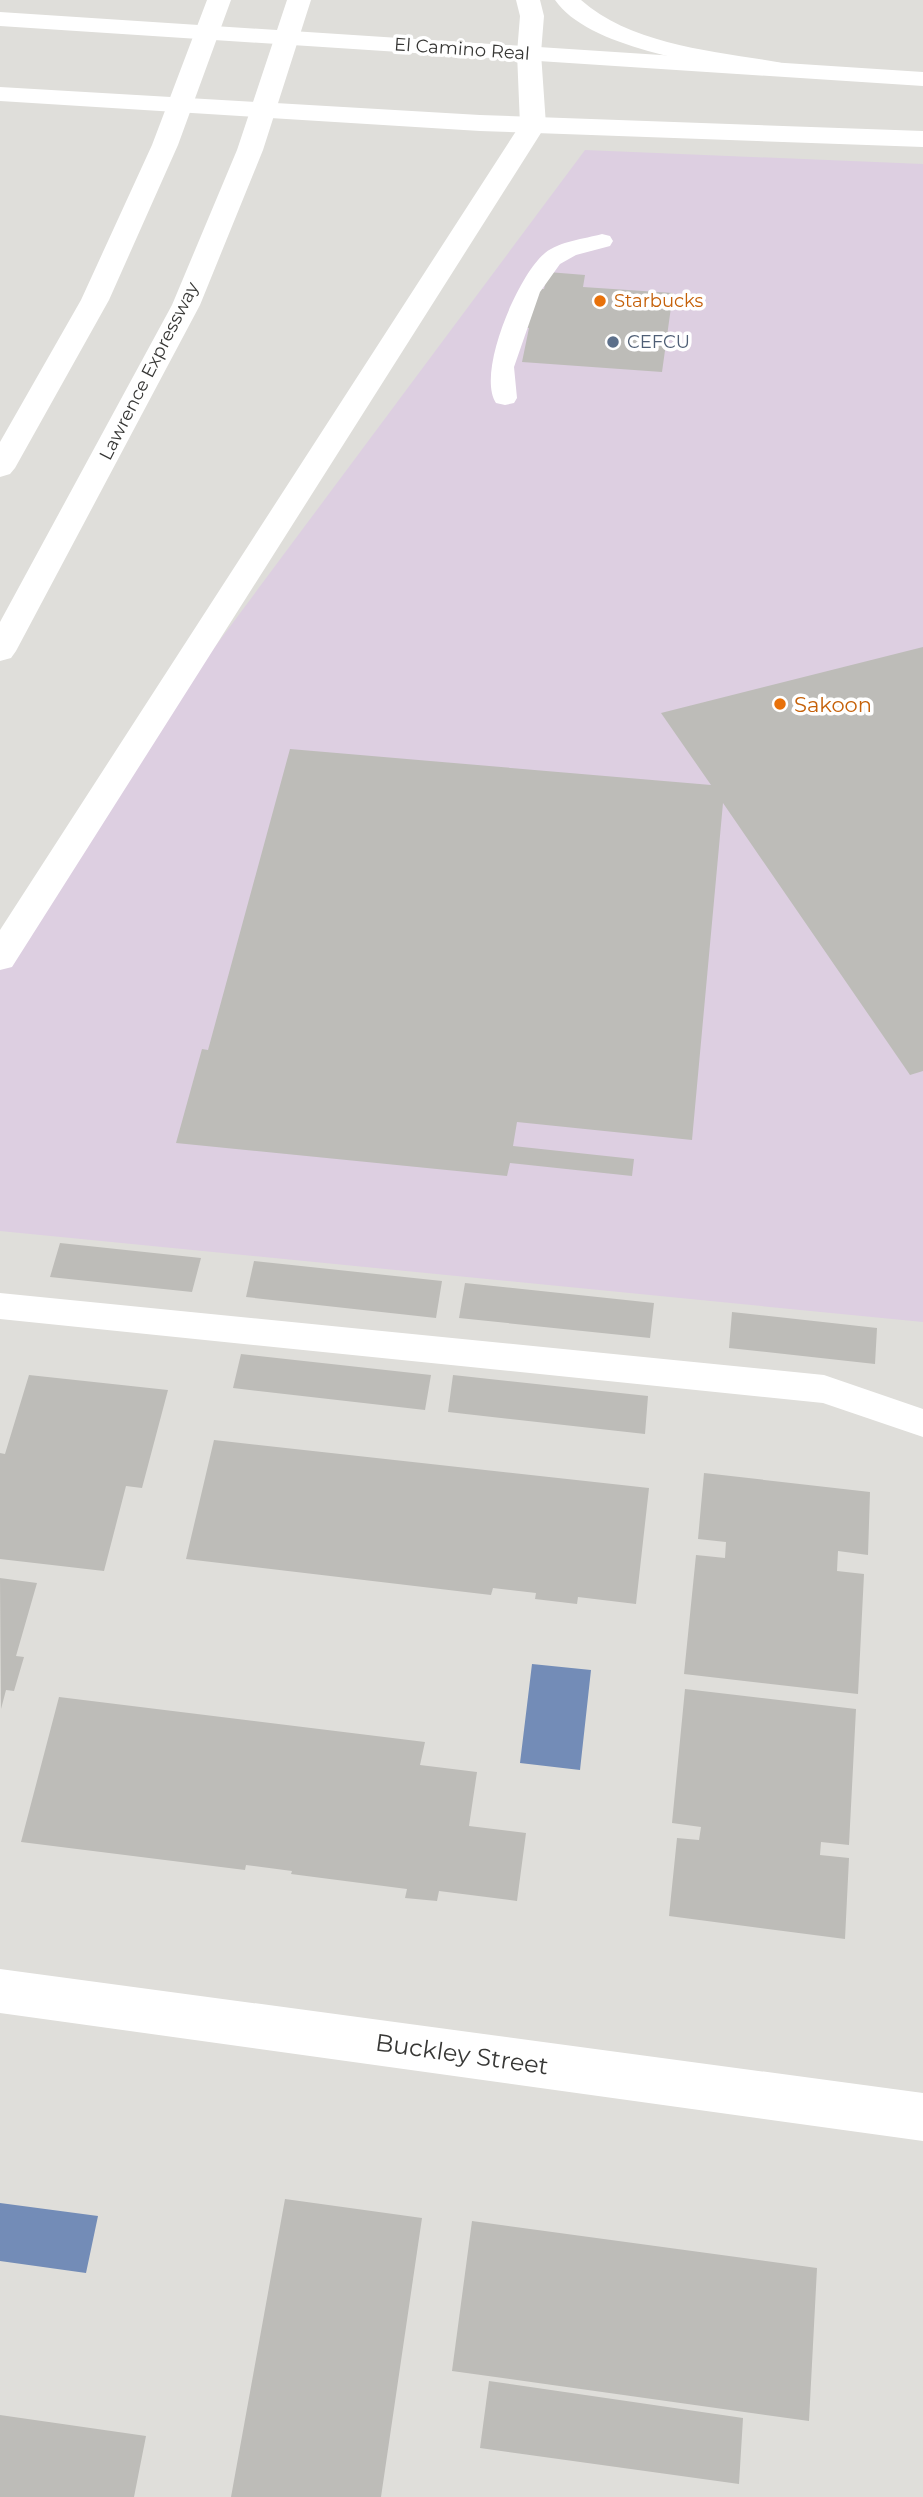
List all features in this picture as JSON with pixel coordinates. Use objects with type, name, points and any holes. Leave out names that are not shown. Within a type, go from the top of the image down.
[{"type":"main road","points":[[0,468],[95,300],[165,145],[219,0]]},
{"type":"main road","name":"Lawrence Expressway","points":[[0,651],[186,305],[250,150],[299,0]]},
{"type":"main road","points":[[0,957],[533,125],[529,53],[533,16],[528,0]]},
{"type":"main road","points":[[567,0],[577,12],[615,31],[671,49],[777,69]]},
{"type":"main road","name":"El Camino Real","points":[[0,19],[923,79]]},
{"type":"main road","points":[[0,94],[533,125],[923,139]]},
{"type":"main road","name":"Buckley Street","points":[[0,1991],[923,2117]]},
{"type":"lane","points":[[505,398],[502,366],[528,292],[552,259],[568,250],[602,241]]},
{"type":"lane","points":[[0,1307],[824,1388],[923,1423]]},
{"type":"shaded area","points":[[585,150],[923,164],[923,1322],[0,1231],[0,959],[185,687]]},
{"type":"water","points":[[532,1664],[591,1670],[580,1770],[520,1763]]},
{"type":"water","points":[[0,2203],[98,2216],[86,2273],[0,2261]]},
{"type":"building","points":[[548,272],[585,275],[583,287],[673,293],[662,372],[522,362],[529,328],[517,327],[537,289],[544,289]]},
{"type":"building","points":[[923,647],[923,1071],[910,1075],[723,803],[692,1140],[517,1122],[513,1146],[634,1159],[632,1176],[510,1163],[507,1176],[176,1143],[202,1049],[208,1050],[290,749],[711,785],[661,713]]},
{"type":"building","points":[[60,1243],[201,1258],[192,1292],[50,1277]]},
{"type":"building","points":[[254,1261],[442,1281],[436,1318],[246,1297]]},
{"type":"building","points":[[465,1283],[654,1303],[650,1338],[459,1318]]},
{"type":"building","points":[[732,1312],[877,1328],[875,1364],[729,1348]]},
{"type":"building","points":[[241,1354],[431,1375],[425,1410],[233,1388]]},
{"type":"building","points":[[29,1375],[168,1390],[142,1488],[126,1486],[104,1571],[0,1559],[0,1453],[5,1454]]},
{"type":"building","points":[[453,1375],[648,1396],[645,1434],[448,1412]]},
{"type":"building","points":[[214,1440],[649,1488],[636,1604],[578,1597],[577,1604],[535,1599],[536,1593],[493,1588],[491,1595],[186,1559]]},
{"type":"building","points":[[704,1473],[870,1492],[868,1555],[838,1551],[837,1571],[864,1574],[858,1694],[684,1674],[696,1555],[725,1558],[726,1542],[698,1539]]},
{"type":"building","points":[[0,1578],[37,1583],[16,1656],[24,1657],[14,1691],[6,1690],[1,1709]]},
{"type":"building","points":[[685,1689],[856,1709],[849,1845],[821,1842],[820,1855],[849,1858],[845,1939],[669,1916],[677,1838],[699,1840],[701,1827],[672,1823]]},
{"type":"building","points":[[59,1697],[425,1742],[420,1765],[477,1772],[469,1826],[526,1833],[517,1901],[439,1891],[437,1901],[405,1898],[407,1889],[291,1874],[292,1871],[246,1865],[245,1870],[21,1842]]},
{"type":"building","points":[[285,2199],[422,2218],[381,2497],[231,2497]]},
{"type":"building","points":[[472,2221],[817,2268],[809,2421],[452,2371]]},
{"type":"building","points":[[489,2381],[743,2418],[739,2484],[480,2448]]},
{"type":"building","points":[[0,2415],[146,2436],[134,2497],[0,2497]]},
{"type":"place","name":"Starbucks","points":[[600,301]]},
{"type":"place","name":"CEFCU","points":[[613,342]]},
{"type":"place","name":"Sakoon","points":[[780,704]]}]
